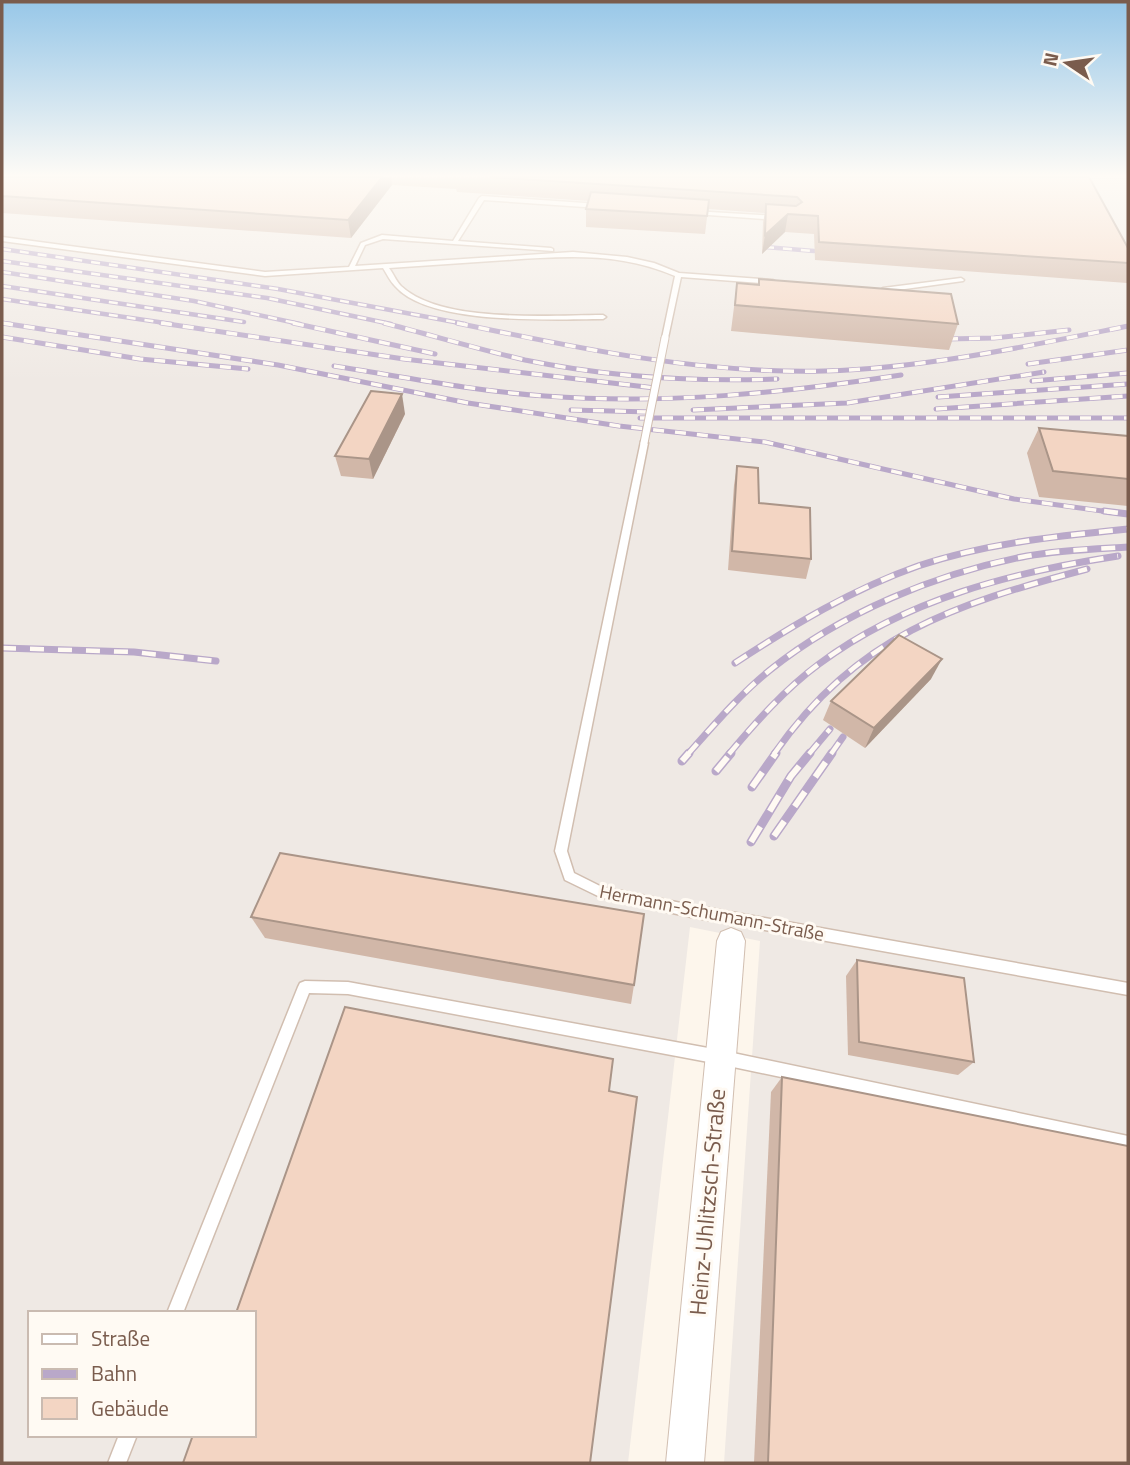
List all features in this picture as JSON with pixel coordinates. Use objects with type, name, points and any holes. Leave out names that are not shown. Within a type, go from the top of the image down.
[{"type":"street","name":"Heinz-Uhlitzsch-Straße","points":[[685,1463],[731,941]]},
{"type":"lane","points":[[50,245],[265,274],[573,254]]},
{"type":"lane","points":[[351,268],[365,245]]},
{"type":"lane","points":[[488,245],[622,256],[655,264],[678,275],[784,283]]},
{"type":"lane","points":[[385,266],[390,281],[423,303],[454,312],[499,316],[603,317]]},
{"type":"lane","name":"Hermann-Schumann-Straße","points":[[678,275],[561,851],[569,876],[600,892],[686,910],[1128,989]]},
{"type":"lane","points":[[878,289],[891,290],[961,280]]},
{"type":"lane","points":[[176,1311],[306,987],[348,988],[719,1057],[1128,1143]]},
{"type":"lane","points":[[117,1463],[127,1437]]},
{"type":"shaded area","points":[[2,245],[1128,245],[1128,1463],[724,1463],[760,941],[690,927],[628,1463],[2,1463]]},
{"type":"building","points":[[869,245],[1127,245],[1128,263]]},
{"type":"building","points":[[759,279],[951,294],[958,324],[735,305],[737,283],[759,285]]},
{"type":"building","points":[[371,391],[402,394],[369,459],[335,456]]},
{"type":"building","points":[[1039,428],[1128,436],[1128,479],[1053,471]]},
{"type":"building","points":[[737,466],[758,468],[759,503],[810,508],[811,559],[732,551]]},
{"type":"building","points":[[899,635],[942,659],[874,728],[831,701]]},
{"type":"building","points":[[280,853],[644,914],[634,985],[251,917]]},
{"type":"building","points":[[857,960],[964,978],[974,1062],[859,1042]]},
{"type":"building","points":[[345,1007],[613,1059],[609,1091],[637,1097],[590,1463],[183,1463],[192,1437],[256,1437],[256,1311],[237,1311]]},
{"type":"building","points":[[782,1077],[1128,1146],[1128,1463],[768,1463]]},
{"type":"railway","points":[[765,247],[814,251]]},
{"type":"railway","points":[[2,249],[278,289],[465,324]]},
{"type":"railway","points":[[2,261],[267,298],[391,324]]},
{"type":"railway","points":[[2,272],[194,301],[300,324]]},
{"type":"railway","points":[[2,286],[244,322]]},
{"type":"railway","points":[[2,299],[172,324]]},
{"type":"railway","points":[[11,324],[2,323],[278,365],[468,403],[619,426],[765,442],[1014,499],[1117,513]]},
{"type":"railway","points":[[161,323],[404,359],[655,388]]},
{"type":"railway","points":[[293,323],[435,354]]},
{"type":"railway","points":[[384,323],[525,360],[587,371],[682,379],[777,379]]},
{"type":"railway","points":[[457,323],[639,358],[778,371],[901,366],[1128,326]]},
{"type":"railway","points":[[947,339],[994,338],[1069,330]]},
{"type":"railway","points":[[2,337],[140,359],[248,369]]},
{"type":"railway","points":[[1028,364],[1128,350]]},
{"type":"railway","points":[[334,366],[492,391],[634,399],[724,396],[901,375]]},
{"type":"railway","points":[[693,410],[847,403],[1044,372]]},
{"type":"railway","points":[[1032,381],[1128,373]]},
{"type":"railway","points":[[938,397],[1128,384]]},
{"type":"railway","points":[[936,409],[1128,396]]},
{"type":"railway","points":[[571,410],[651,412]]},
{"type":"railway","points":[[640,418],[1128,418]]},
{"type":"railway","points":[[1104,511],[1128,514]]},
{"type":"railway","points":[[735,663],[824,609],[918,566],[996,546],[1128,529]]},
{"type":"railway","points":[[688,754],[737,700],[770,670],[798,649],[859,613],[925,585],[993,563],[1064,551],[1128,547]]},
{"type":"railway","points":[[729,754],[771,706],[806,674],[853,641],[888,622],[924,605],[1000,580],[1118,556]]},
{"type":"railway","points":[[774,754],[806,713],[839,680],[874,653],[911,630],[993,596],[1087,569]]},
{"type":"railway","points":[[2,648],[134,652],[216,661]]},
{"type":"railway","points":[[809,754],[830,729]]},
{"type":"railway","points":[[831,754],[843,737]]},
{"type":"railway","points":[[682,761],[689,753]]},
{"type":"railway","points":[[716,771],[731,753]]},
{"type":"railway","points":[[752,787],[776,753]]},
{"type":"railway","points":[[751,842],[791,776],[810,753]]},
{"type":"railway","points":[[774,836],[832,753]]}]
